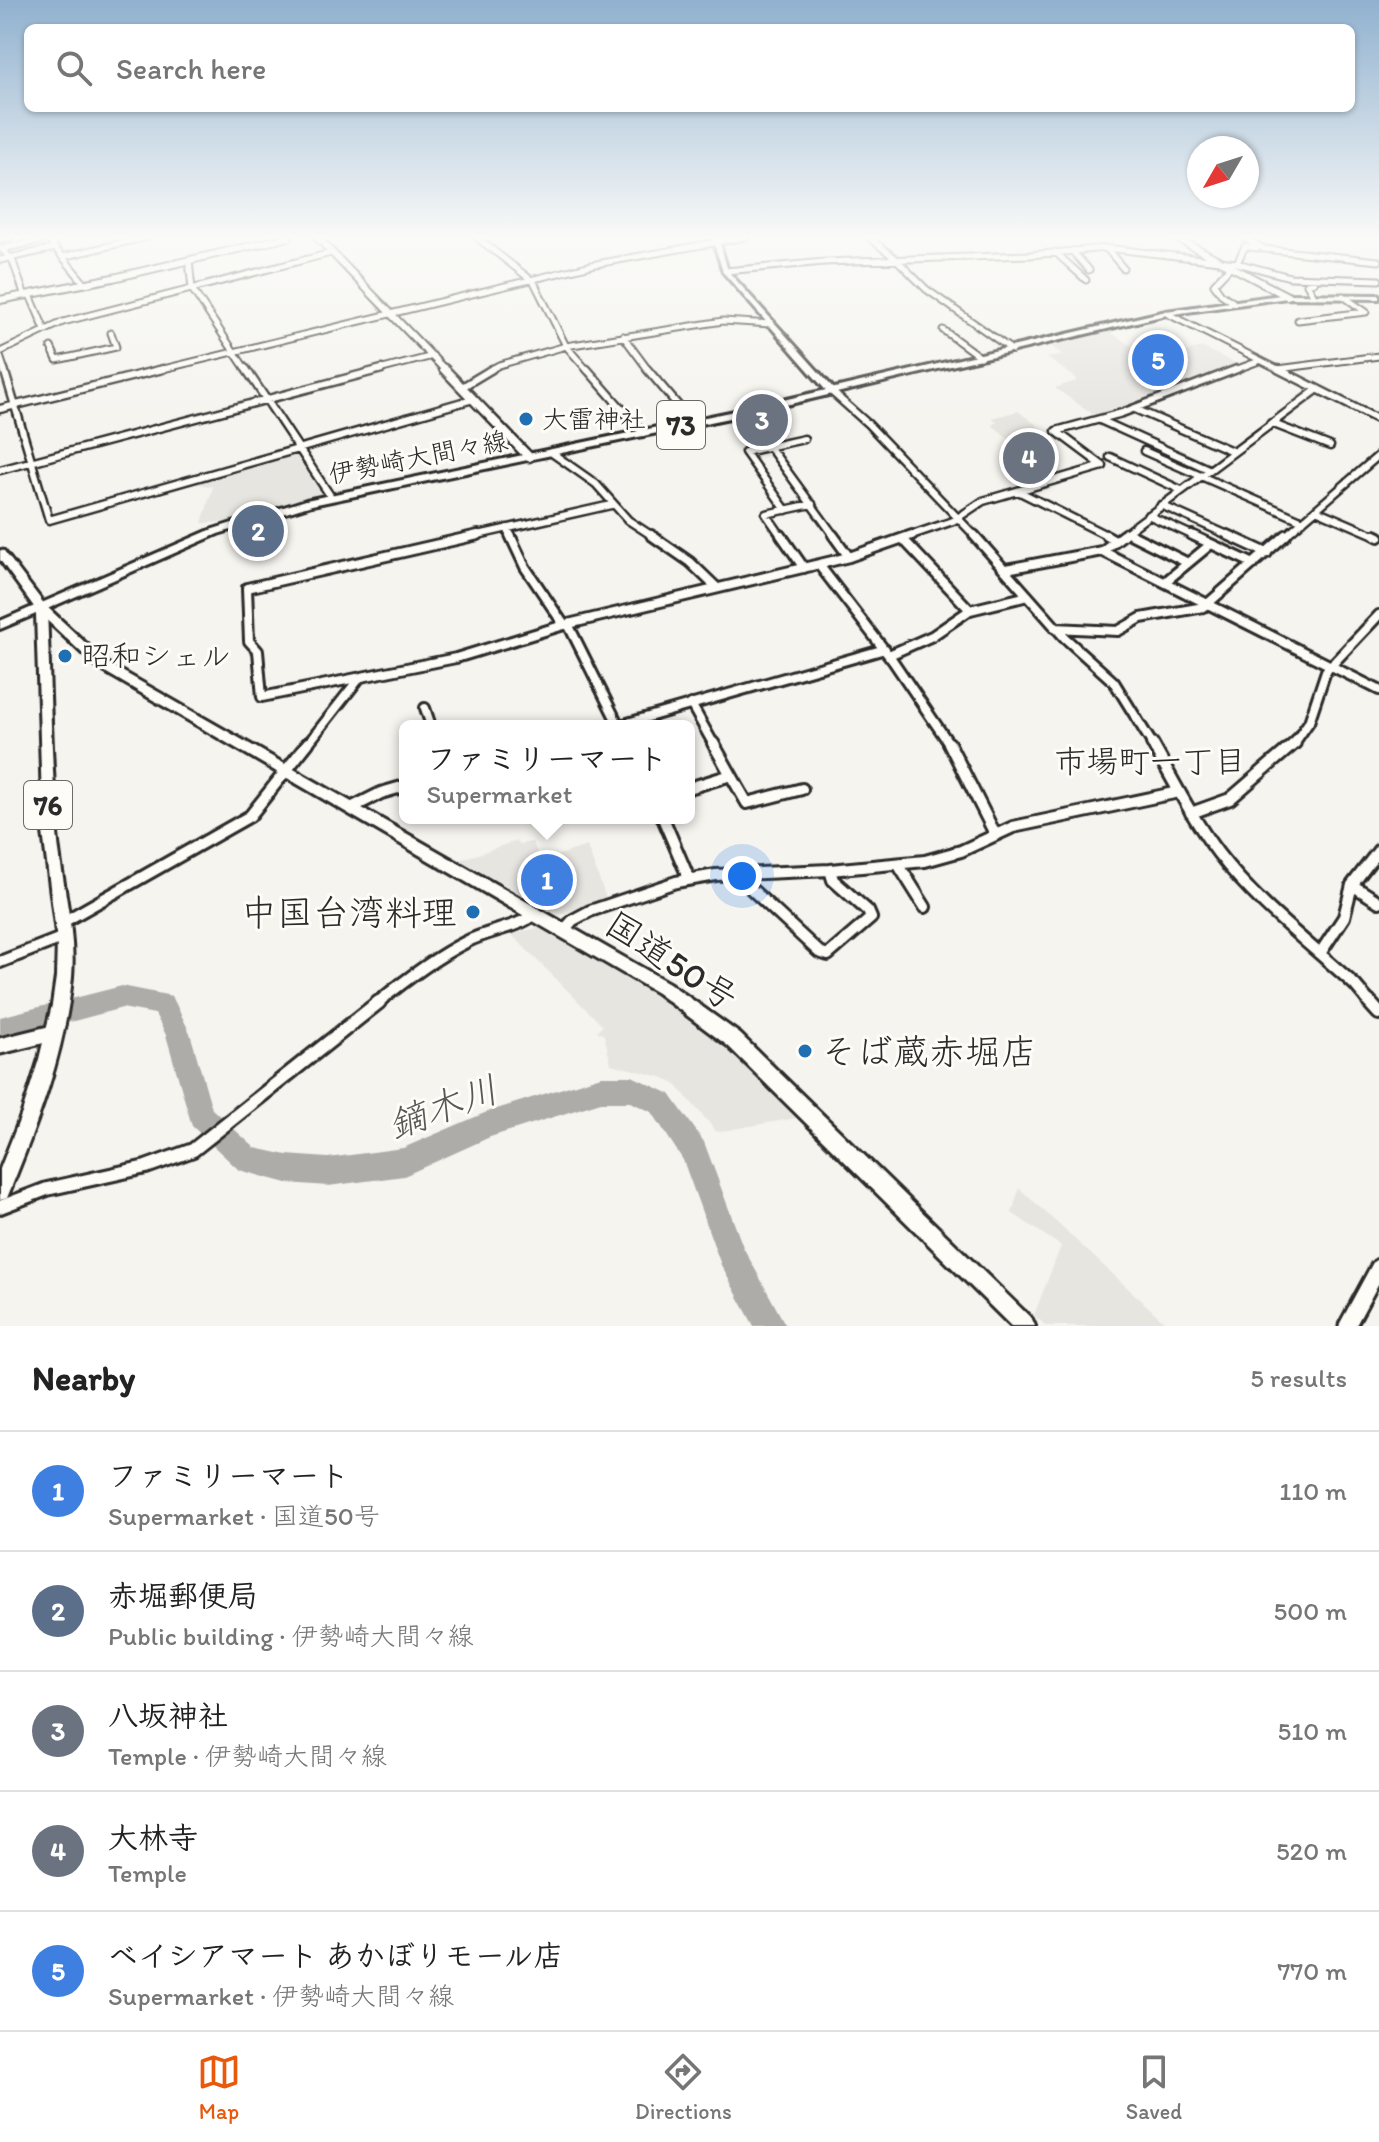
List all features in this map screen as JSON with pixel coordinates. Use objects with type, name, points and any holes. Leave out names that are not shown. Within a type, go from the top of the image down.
[{"type":"main road","points":[[749,299],[832,392]]},
{"type":"main road","name":"伊勢崎大間々線","points":[[0,625],[214,532],[265,514],[331,497],[744,412],[1166,313],[1261,299]]},
{"type":"main road","name":"国道50号","points":[[0,553],[41,608],[102,665],[565,929],[663,988],[734,1040],[1025,1326]]},
{"type":"main road","name":"76","points":[[0,1191],[31,1114],[54,1030],[64,978],[64,930],[50,836],[41,608]]},
{"type":"street","points":[[30,299],[45,330]]},
{"type":"street","points":[[153,299],[63,322],[0,354],[49,520],[473,399]]},
{"type":"street","points":[[199,299],[331,497]]},
{"type":"street","points":[[376,299],[529,457]]},
{"type":"street","points":[[0,409],[458,299]]},
{"type":"street","points":[[541,299],[566,346],[643,433]]},
{"type":"street","points":[[940,299],[1012,350]]},
{"type":"street","points":[[1230,299],[1233,302]]},
{"type":"street","points":[[1298,320],[1366,312],[1347,299]]},
{"type":"street","points":[[1166,313],[1379,420]]},
{"type":"street","points":[[462,387],[499,365],[566,346],[723,321],[771,324]]},
{"type":"street","points":[[943,330],[980,357]]},
{"type":"street","points":[[51,347],[57,360],[116,347],[111,333]]},
{"type":"street","points":[[623,336],[659,385],[693,423]]},
{"type":"street","points":[[0,470],[433,356]]},
{"type":"street","points":[[1277,369],[1379,356]]},
{"type":"street","points":[[611,505],[247,588],[249,641],[258,651],[262,697],[358,680],[476,653],[566,625],[819,565],[903,539],[957,519],[983,501],[1103,466],[1056,431],[1135,409],[1259,361]]},
{"type":"street","points":[[1006,569],[1102,551],[1318,389]]},
{"type":"street","points":[[832,392],[868,424],[1006,569],[1055,628],[1124,694],[1191,813],[1243,882],[1321,952],[1379,1013]]},
{"type":"street","points":[[1135,409],[1232,451]]},
{"type":"street","points":[[744,412],[849,557]]},
{"type":"street","points":[[1100,419],[1208,469]]},
{"type":"street","points":[[1271,423],[1330,446]]},
{"type":"street","points":[[786,510],[745,452],[804,439]]},
{"type":"street","points":[[1144,451],[1303,521]]},
{"type":"street","points":[[552,453],[596,484],[611,505],[628,520],[690,562],[717,588]]},
{"type":"street","points":[[1055,628],[1118,631],[1141,618],[1209,604],[1379,455]]},
{"type":"street","points":[[1110,457],[1181,490]]},
{"type":"street","points":[[1018,491],[1115,540]]},
{"type":"street","points":[[804,568],[766,514],[812,504]]},
{"type":"street","points":[[1161,505],[1267,553]]},
{"type":"street","points":[[1316,510],[1379,537]]},
{"type":"street","points":[[1148,515],[1254,564]]},
{"type":"street","points":[[507,528],[525,567],[566,625],[615,720]]},
{"type":"street","points":[[1125,532],[1188,563]]},
{"type":"street","points":[[903,539],[970,610]]},
{"type":"street","points":[[1165,582],[1211,544]]},
{"type":"street","points":[[1102,551],[1379,690]]},
{"type":"street","points":[[819,565],[887,652],[962,766],[995,834]]},
{"type":"street","points":[[638,720],[887,652],[932,636],[970,610],[1028,596]]},
{"type":"street","points":[[1191,813],[1230,799],[1295,743],[1309,722],[1326,671],[1379,615]]},
{"type":"street","points":[[0,962],[64,930],[193,847],[242,822],[287,771],[358,680]]},
{"type":"street","points":[[691,704],[747,803],[802,789]]},
{"type":"street","points":[[425,708],[429,720]]},
{"type":"street","points":[[695,786],[731,775]]},
{"type":"street","points":[[351,808],[399,788]]},
{"type":"street","points":[[565,929],[573,920],[590,911],[647,889],[689,879],[898,864],[948,856],[1013,827],[1179,792]]},
{"type":"street","points":[[666,824],[689,879]]},
{"type":"street","points":[[1321,952],[1344,917],[1352,885],[1379,850]]},
{"type":"street","points":[[898,864],[925,907]]},
{"type":"street","points":[[743,874],[747,885],[819,952],[828,955],[871,918],[868,911],[833,880],[830,870]]},
{"type":"street","points":[[1352,885],[1379,902]]},
{"type":"street","points":[[0,1207],[39,1189],[174,1160],[205,1142],[425,966],[467,941],[526,921],[537,913]]},
{"type":"street","points":[[0,1046],[54,1030]]},
{"type":"street","points":[[1347,1326],[1379,1267]]},
{"type":"shaded area","points":[[1109,331],[1134,348],[1159,341],[1182,353],[1201,347],[1242,366],[1133,407],[1097,417],[1055,388],[1076,381],[1076,378],[1047,358],[1063,355],[1048,344]]},
{"type":"shaded area","points":[[1018,411],[1046,432],[1012,441],[992,425],[997,422],[992,418]]},
{"type":"shaded area","points":[[297,452],[324,493],[319,497],[229,522],[202,523],[213,487],[190,482]]},
{"type":"shaded area","points":[[516,841],[520,844],[532,842],[541,861],[587,846],[606,898],[559,915],[460,860]]},
{"type":"shaded area","points":[[542,927],[654,993],[686,1016],[733,1054],[796,1118],[717,1132],[677,1086],[665,1078],[611,1064],[604,1035],[597,1031],[603,1026],[511,934]]},
{"type":"shaded area","points":[[1019,1188],[1169,1326],[1046,1326],[1034,1315],[1061,1246],[1012,1213]]},
{"type":"waterway","name":"鏑木川","points":[[0,1029],[122,997],[163,1004],[178,1033],[201,1117],[249,1160],[287,1169],[328,1172],[404,1162],[487,1125],[601,1089],[632,1089],[661,1103],[694,1152],[731,1255],[771,1326]]},
{"type":"place","name":"ベイシアマート あかぼりモール店","points":[[1158,360]]},
{"type":"place","name":"大雷神社","points":[[526,419]]},
{"type":"place","name":"八坂神社","points":[[762,420]]},
{"type":"place","name":"大林寺","points":[[1029,458]]},
{"type":"place","name":"赤堀郵便局","points":[[258,531]]},
{"type":"place","name":"昭和シェル","points":[[65,656]]},
{"type":"place","name":"ファミリーマート","points":[[547,880]]},
{"type":"place","name":"中国台湾料理","points":[[473,912]]},
{"type":"place","name":"そば蔵赤堀店","points":[[805,1051]]},
{"type":"district","name":"市場町一丁目","points":[[1150,761]]}]
